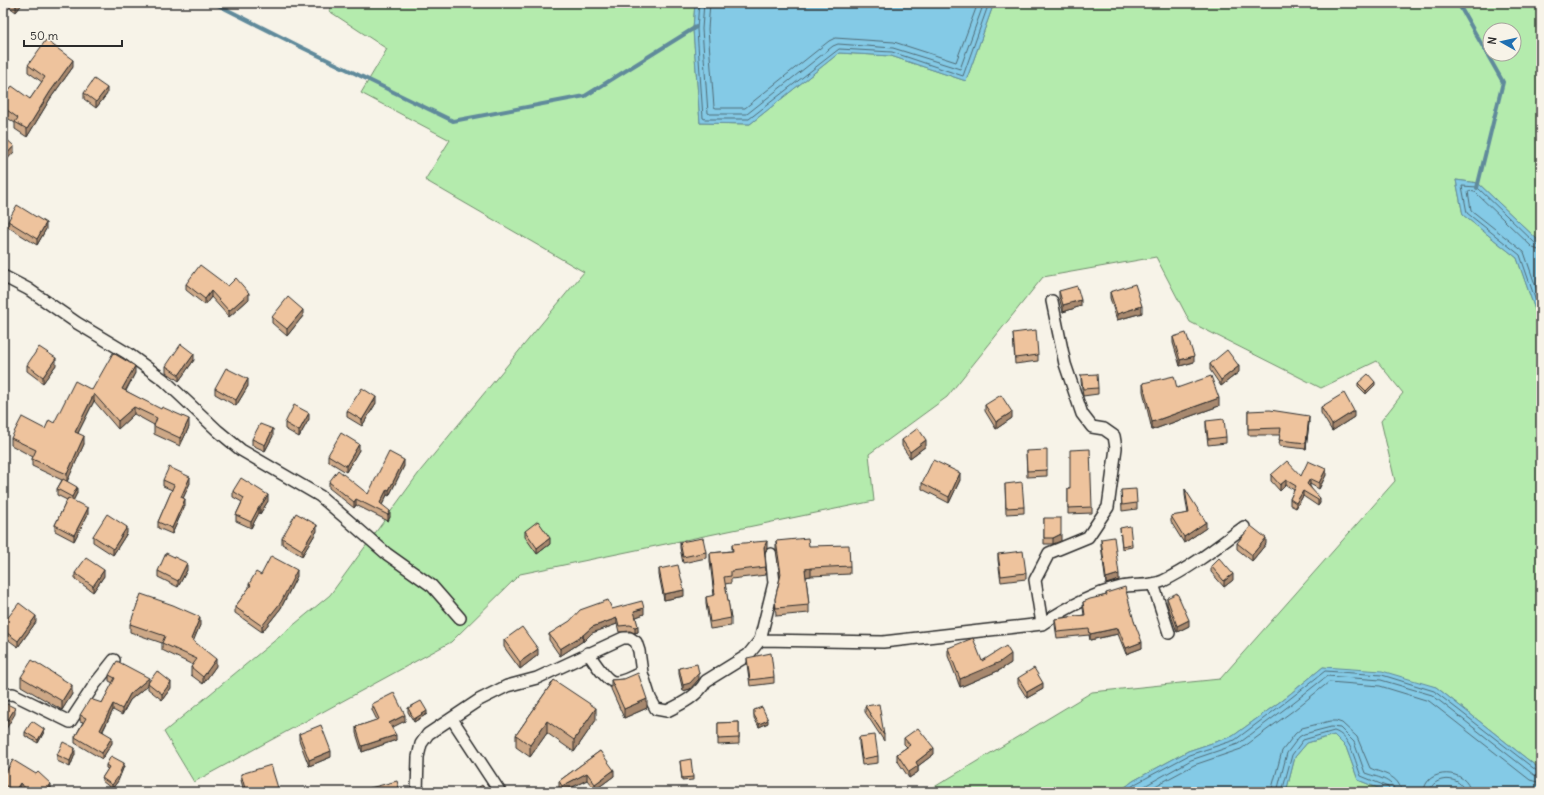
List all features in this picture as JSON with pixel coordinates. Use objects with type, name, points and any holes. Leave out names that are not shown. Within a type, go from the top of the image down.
[{"type":"street","points":[[3,276],[28,289],[77,323],[127,353],[164,380],[241,450],[320,496],[387,554],[432,586],[460,618]]},
{"type":"street","points":[[1042,624],[1035,580],[1049,553],[1088,537],[1108,507],[1116,448],[1114,436],[1104,429],[1092,427],[1082,414],[1065,364],[1052,301]]},
{"type":"street","points":[[760,640],[883,642],[1042,624],[1066,609],[1104,591],[1124,586],[1153,584],[1163,581],[1193,564],[1244,527]]},
{"type":"street","points":[[417,792],[420,744],[428,734],[479,700],[507,686],[537,678],[618,639],[630,638],[636,642],[639,651],[642,673],[650,698],[656,708],[667,711],[685,701],[702,688],[706,681],[748,655],[760,640],[774,583],[771,554]]},
{"type":"street","points":[[1153,584],[1169,633]]},
{"type":"street","points":[[588,653],[606,678],[612,682],[617,682],[642,673]]},
{"type":"street","points":[[3,695],[13,694],[70,722],[95,684],[114,660]]},
{"type":"street","points":[[452,719],[500,792]]},
{"type":"green space","points":[[334,3],[695,3],[693,29],[700,123],[750,124],[839,53],[891,56],[966,81],[994,3],[1121,3],[1141,6],[1146,3],[1533,3],[1541,17],[1541,243],[1478,183],[1456,180],[1463,215],[1517,258],[1541,327],[1541,770],[1436,687],[1323,667],[1285,698],[1233,736],[1188,751],[1133,781],[1119,792],[926,792],[1092,692],[1220,679],[1395,481],[1381,421],[1403,393],[1377,361],[1321,388],[1190,322],[1156,257],[1043,277],[947,397],[869,454],[874,501],[520,574],[451,642],[194,782],[164,732],[330,595],[421,470],[584,272],[425,180],[450,140],[361,93],[387,49],[329,11]]},
{"type":"green space","points":[[1334,735],[1346,747],[1358,780],[1383,790],[1397,792],[1286,792],[1295,757],[1307,743]]},
{"type":"water","points":[[695,3],[994,3],[966,81],[891,56],[839,53],[750,124],[700,123],[693,29]]},
{"type":"water","points":[[1456,180],[1478,183],[1541,243],[1541,327],[1517,258],[1463,215]]},
{"type":"water","points":[[1323,667],[1382,671],[1436,687],[1541,770],[1541,792],[1473,792],[1446,789],[1425,792],[1397,792],[1383,790],[1358,780],[1346,747],[1334,735],[1307,743],[1295,757],[1286,792],[1119,792],[1133,781],[1188,751],[1233,736],[1285,698]]},
{"type":"building","points":[[46,40],[73,60],[50,92],[27,129],[15,122],[18,118],[3,107],[3,98],[12,86],[30,99],[45,77],[28,65]]},
{"type":"building","points":[[94,79],[107,88],[96,102],[84,93]]},
{"type":"building","points":[[3,136],[14,146],[3,158]]},
{"type":"building","points":[[17,205],[46,223],[37,239],[8,221]]},
{"type":"building","points":[[200,265],[228,286],[236,278],[249,293],[229,311],[211,291],[205,299],[186,284]]},
{"type":"building","points":[[1135,284],[1142,306],[1117,314],[1110,292]]},
{"type":"building","points":[[1077,286],[1081,300],[1063,305],[1059,291]]},
{"type":"building","points":[[288,297],[303,310],[287,329],[272,317]]},
{"type":"building","points":[[1036,330],[1038,355],[1015,358],[1013,333]]},
{"type":"building","points":[[1186,333],[1194,356],[1180,360],[1173,337]]},
{"type":"building","points":[[181,344],[194,354],[179,375],[166,366]]},
{"type":"building","points":[[39,347],[56,358],[43,377],[27,365]]},
{"type":"building","points":[[1227,350],[1239,366],[1221,380],[1210,364]]},
{"type":"building","points":[[113,353],[135,366],[122,389],[161,409],[162,407],[189,419],[180,438],[154,426],[157,418],[134,407],[118,421],[94,394],[75,432],[84,436],[67,474],[32,459],[36,450],[11,438],[22,417],[45,429],[49,420],[54,423],[75,381],[92,390]]},
{"type":"building","points":[[226,368],[248,379],[236,400],[215,388]]},
{"type":"building","points":[[1097,374],[1098,388],[1083,389],[1081,375]]},
{"type":"building","points":[[1368,374],[1375,382],[1366,391],[1358,383]]},
{"type":"building","points":[[1174,376],[1177,388],[1211,376],[1219,398],[1152,422],[1143,383]]},
{"type":"building","points":[[362,388],[376,397],[362,420],[347,411]]},
{"type":"building","points":[[1344,393],[1354,411],[1332,425],[1321,407]]},
{"type":"building","points":[[1001,395],[1012,412],[996,422],[985,405]]},
{"type":"building","points":[[294,405],[309,413],[299,431],[285,423]]},
{"type":"building","points":[[1270,410],[1309,416],[1306,443],[1279,440],[1281,428],[1248,429],[1248,411]]},
{"type":"building","points":[[1224,419],[1226,437],[1208,439],[1206,421]]},
{"type":"building","points":[[260,424],[273,429],[265,445],[252,439]]},
{"type":"building","points":[[918,428],[926,440],[910,452],[902,440]]},
{"type":"building","points":[[341,433],[359,444],[346,466],[328,455]]},
{"type":"building","points":[[1090,449],[1092,507],[1068,508],[1068,488],[1070,488],[1070,450]]},
{"type":"building","points":[[1047,450],[1047,470],[1027,471],[1026,451]]},
{"type":"building","points":[[389,452],[404,460],[389,490],[387,489],[380,503],[390,511],[388,515],[356,499],[354,502],[329,482],[338,470],[368,494]]},
{"type":"building","points":[[933,460],[960,473],[949,497],[922,483]]},
{"type":"building","points":[[1287,461],[1301,476],[1308,461],[1326,469],[1319,483],[1310,479],[1307,484],[1320,498],[1318,500],[1303,491],[1296,503],[1290,499],[1296,486],[1286,480],[1280,485],[1271,475]]},
{"type":"building","points":[[169,467],[190,477],[181,497],[185,499],[172,528],[158,522],[174,485],[163,480]]},
{"type":"building","points":[[241,478],[268,495],[259,507],[251,522],[236,515],[244,498],[233,491]]},
{"type":"building","points":[[63,479],[77,487],[72,497],[57,489]]},
{"type":"building","points":[[1022,482],[1024,507],[1006,508],[1005,484]]},
{"type":"building","points":[[1136,489],[1137,503],[1122,505],[1121,490]]},
{"type":"building","points":[[1185,489],[1206,522],[1184,537],[1171,516],[1189,513]]},
{"type":"building","points":[[68,498],[88,508],[74,535],[55,525]]},
{"type":"building","points":[[296,513],[317,525],[302,550],[282,538]]},
{"type":"building","points":[[107,514],[127,527],[113,549],[93,536]]},
{"type":"building","points":[[1044,518],[1061,518],[1061,534],[1053,538],[1044,538]]},
{"type":"building","points":[[538,521],[550,538],[537,548],[525,531]]},
{"type":"building","points":[[1130,526],[1132,544],[1122,546],[1120,528]]},
{"type":"building","points":[[1251,526],[1266,538],[1252,555],[1237,543]]},
{"type":"building","points":[[1114,537],[1119,574],[1106,578],[1101,539]]},
{"type":"building","points":[[703,538],[706,552],[683,557],[680,542]]},
{"type":"building","points":[[808,538],[809,546],[849,545],[850,566],[805,569],[809,605],[776,608],[775,599],[781,574],[776,541]]},
{"type":"building","points":[[767,541],[764,547],[766,567],[731,571],[731,576],[724,577],[731,618],[710,622],[706,597],[715,595],[710,553],[733,551],[732,544]]},
{"type":"building","points":[[1023,551],[1026,573],[1001,576],[998,554]]},
{"type":"building","points":[[166,553],[187,563],[178,581],[158,571]]},
{"type":"building","points":[[271,556],[297,570],[281,602],[262,626],[235,607],[251,585],[249,584],[256,572],[261,575]]},
{"type":"building","points":[[86,558],[104,570],[93,586],[75,573]]},
{"type":"building","points":[[1219,558],[1233,574],[1224,581],[1211,566]]},
{"type":"building","points":[[678,565],[684,590],[664,594],[659,569]]},
{"type":"building","points":[[1125,587],[1134,621],[1142,642],[1126,648],[1118,628],[1090,634],[1089,629],[1057,632],[1055,619],[1085,615],[1083,602],[1107,595],[1106,593]]},
{"type":"building","points":[[1177,593],[1189,620],[1177,626],[1167,598]]},
{"type":"building","points":[[141,594],[173,605],[200,617],[191,639],[216,659],[203,677],[191,667],[197,659],[162,643],[165,636],[130,624]]},
{"type":"building","points":[[608,600],[612,609],[642,601],[644,608],[634,611],[638,626],[619,626],[617,618],[592,627],[583,635],[560,649],[549,634],[570,621],[580,610]]},
{"type":"building","points":[[19,603],[36,616],[18,641],[3,630],[3,624]]},
{"type":"building","points":[[522,627],[538,649],[520,662],[504,640]]},
{"type":"building","points":[[973,638],[982,661],[1006,646],[1011,654],[1000,662],[960,679],[948,648]]},
{"type":"building","points":[[771,653],[774,677],[750,680],[747,658]]},
{"type":"building","points":[[32,660],[72,685],[62,701],[21,677]]},
{"type":"building","points":[[117,661],[149,678],[130,694],[122,709],[113,704],[100,730],[112,737],[102,753],[75,737],[86,718],[80,715],[90,699],[102,703],[115,678],[109,675]]},
{"type":"building","points":[[697,664],[699,673],[690,683],[683,685],[679,668]]},
{"type":"building","points":[[1034,668],[1043,683],[1027,692],[1018,678]]},
{"type":"building","points":[[157,671],[171,682],[162,694],[148,683]]},
{"type":"building","points":[[638,673],[647,699],[624,709],[611,680],[624,679]]},
{"type":"building","points":[[554,680],[596,708],[574,740],[547,721],[530,745],[516,735]]},
{"type":"building","points":[[394,693],[405,715],[389,723],[396,735],[362,746],[356,727],[379,719],[372,704]]},
{"type":"building","points":[[421,701],[427,711],[414,719],[408,708]]},
{"type":"building","points":[[3,702],[15,708],[3,728]]},
{"type":"building","points":[[879,704],[884,735],[865,706]]},
{"type":"building","points":[[762,707],[768,720],[759,724],[754,715],[754,710]]},
{"type":"building","points":[[32,721],[44,729],[38,740],[25,732]]},
{"type":"building","points":[[739,722],[739,738],[718,739],[718,723]]},
{"type":"building","points":[[321,725],[331,751],[309,760],[299,734]]},
{"type":"building","points":[[918,728],[934,748],[916,762],[918,766],[909,772],[897,754],[910,745],[904,738]]},
{"type":"building","points":[[875,735],[878,756],[862,759],[859,737]]},
{"type":"building","points":[[63,742],[75,748],[70,761],[57,755]]},
{"type":"building","points":[[600,751],[614,770],[595,784],[587,773],[562,786],[559,781]]},
{"type":"building","points":[[111,756],[124,763],[118,777],[112,785],[102,778],[109,767],[106,765]]},
{"type":"building","points":[[691,759],[693,777],[682,778],[680,761]]},
{"type":"building","points":[[13,760],[36,774],[38,772],[51,784],[44,792],[30,792],[20,783],[15,791],[3,784],[3,777]]},
{"type":"building","points":[[271,765],[278,788],[264,792],[246,792],[241,774]]},
{"type":"building","points":[[397,781],[400,792],[371,792],[370,788]]},
{"type":"building","points":[[482,785],[486,792],[472,792]]},
{"type":"waterway","points":[[214,3],[453,121],[585,96],[696,27]]},
{"type":"waterway","points":[[1458,3],[1503,82],[1477,188]]}]
